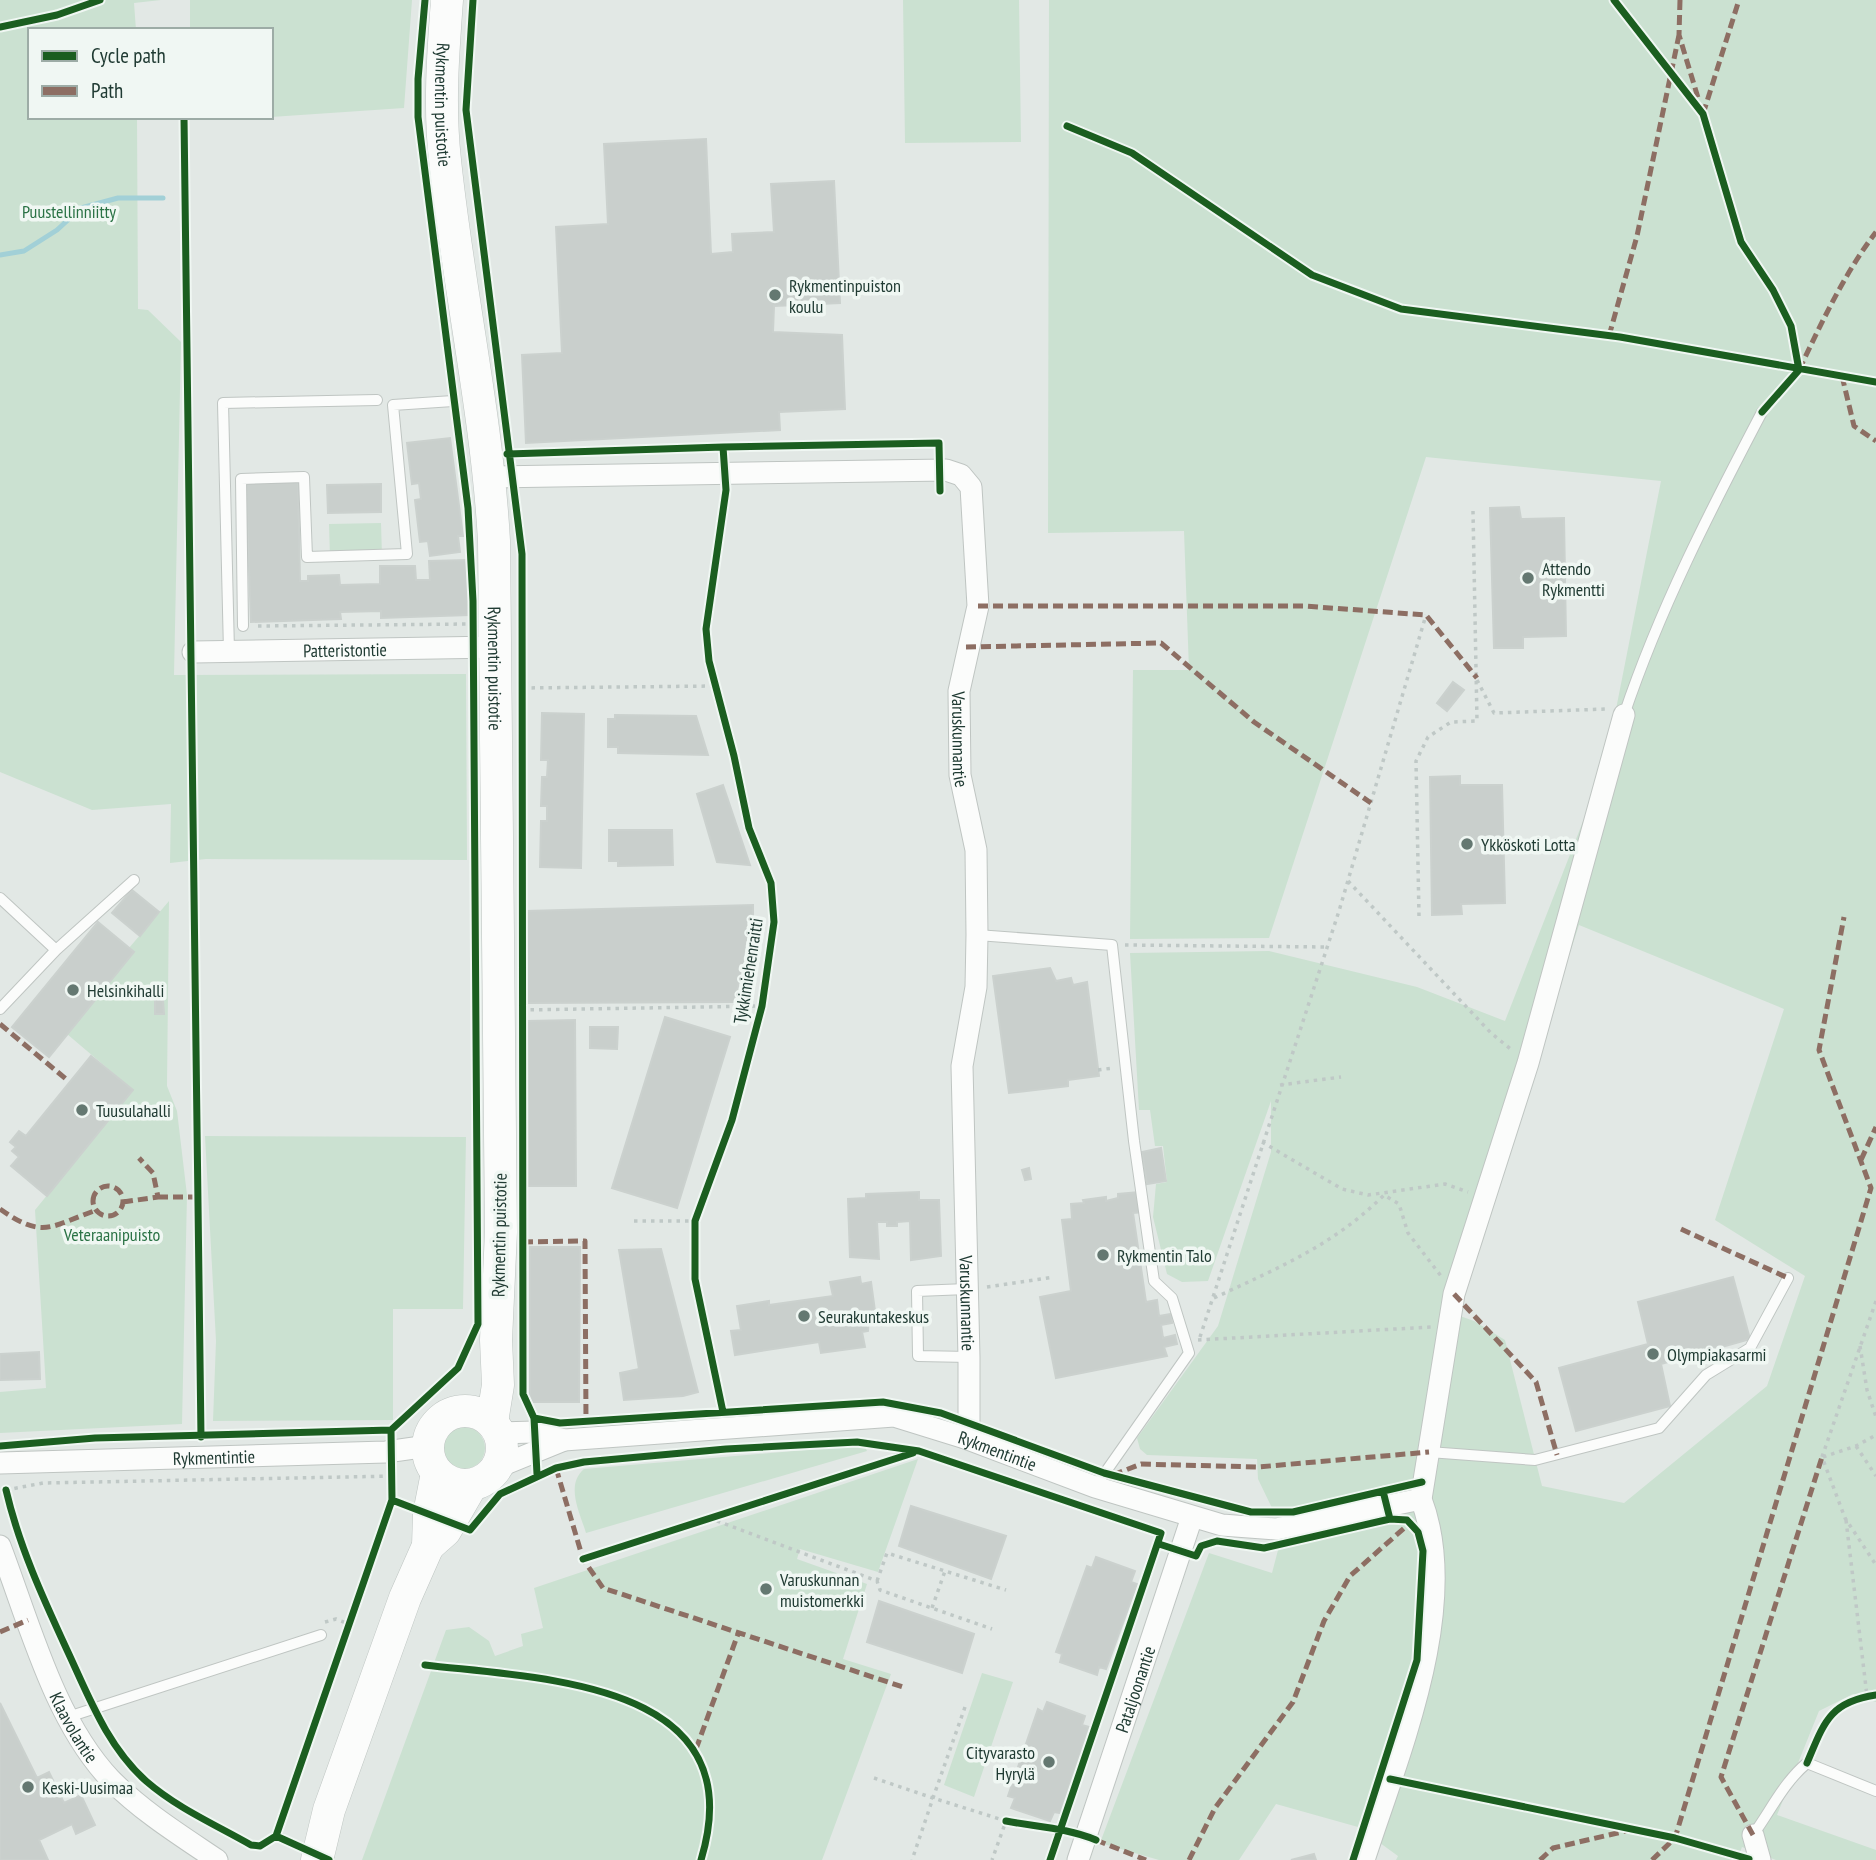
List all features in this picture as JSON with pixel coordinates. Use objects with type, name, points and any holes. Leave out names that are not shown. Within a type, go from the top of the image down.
[{"type":"street","name":"Rykmentin puistotie","points":[[447,0],[441,84],[444,159],[490,477],[485,647],[501,1232],[496,1340],[496,1427]]},
{"type":"street","name":"Varuskunnantie","points":[[490,477],[946,470],[967,479],[974,501],[978,606],[959,691],[960,775],[976,850],[977,935],[975,987],[962,1066],[969,1357],[969,1423],[965,1438]]},
{"type":"street","name":"Patteristontie","points":[[193,652],[485,647]]},
{"type":"street","points":[[1364,1860],[1429,1642],[1435,1556],[1430,1523],[1421,1499],[1454,1294],[1528,1063],[1625,712]]},
{"type":"street","name":"Rykmentin puistotie","points":[[457,1412],[496,1340]]},
{"type":"street","points":[[317,1860],[329,1810],[405,1598],[428,1546],[429,1514],[433,1460],[437,1424],[457,1412],[482,1415],[496,1427],[503,1450],[498,1467],[491,1476],[471,1486],[453,1484],[433,1460]]},
{"type":"street","name":"Rykmentintie","points":[[498,1467],[564,1440],[872,1415],[894,1416],[965,1438],[1095,1487],[1223,1525],[1276,1529],[1421,1499]]},
{"type":"street","name":"Rykmentintie","points":[[496,1427],[534,1432],[564,1440]]},
{"type":"street","name":"Rykmentintie","points":[[0,1463],[393,1452],[433,1460]]},
{"type":"street","points":[[428,1546],[445,1531],[471,1486]]},
{"type":"street","name":"Pataljoonantie","points":[[1078,1860],[1192,1517]]},
{"type":"street","name":"Klaavolantie","points":[[0,1546],[68,1717],[89,1754],[122,1791],[171,1830],[217,1860]]},
{"type":"street","points":[[291,1860],[329,1810]]},
{"type":"street","points":[[1753,1835],[1760,1860]]},
{"type":"lane","points":[[229,651],[223,403],[377,400]]},
{"type":"lane","points":[[243,626],[241,480],[304,477],[307,557],[407,554],[393,405],[453,401]]},
{"type":"lane","points":[[1625,712],[1654,629],[1690,548],[1762,412]]},
{"type":"lane","points":[[0,1009],[56,950],[134,880]]},
{"type":"lane","points":[[0,898],[56,950]]},
{"type":"lane","points":[[977,935],[1112,945],[1133,1140],[1154,1281],[1172,1298],[1188,1353],[1095,1487]]},
{"type":"lane","points":[[1429,1452],[1535,1461],[1659,1428],[1706,1375],[1750,1348],[1788,1278]]},
{"type":"lane","points":[[967,1289],[917,1291],[918,1356],[969,1357]]},
{"type":"lane","points":[[68,1717],[321,1635]]},
{"type":"lane","points":[[1753,1835],[1777,1802],[1789,1777],[1807,1763],[1876,1791]]},
{"type":"path","points":[[1419,916],[1416,761],[1428,737],[1451,722],[1478,721],[1473,511]]},
{"type":"path","points":[[472,613],[472,624],[485,647]]},
{"type":"path","points":[[1188,1353],[1198,1340],[1214,1298],[1280,1085],[1348,880],[1426,615]]},
{"type":"path","points":[[243,626],[472,624]]},
{"type":"path","points":[[712,674],[718,698]]},
{"type":"path","points":[[522,702],[523,675]]},
{"type":"path","points":[[1477,678],[1494,713],[1625,712]]},
{"type":"path","points":[[523,688],[714,686]]},
{"type":"path","points":[[1348,880],[1491,1033],[1528,1063]]},
{"type":"path","points":[[1112,945],[1327,947]]},
{"type":"path","points":[[521,998],[521,1024]]},
{"type":"path","points":[[521,1010],[762,1006]]},
{"type":"path","points":[[1280,1085],[1341,1077]]},
{"type":"path","points":[[1262,1142],[1342,1189],[1368,1195],[1384,1195],[1445,1184],[1483,1197]]},
{"type":"path","points":[[1384,1195],[1399,1204],[1408,1233],[1454,1294]]},
{"type":"path","points":[[1214,1298],[1316,1250],[1360,1219],[1384,1195]]},
{"type":"path","points":[[695,1232],[699,1208]]},
{"type":"path","points":[[634,1221],[695,1221]]},
{"type":"path","points":[[967,1289],[1054,1277]]},
{"type":"path","points":[[1876,1301],[1822,1457],[1846,1518],[1876,1565]]},
{"type":"path","points":[[1198,1340],[1447,1326]]},
{"type":"path","points":[[1860,1344],[1867,1390],[1876,1417]]},
{"type":"path","points":[[1822,1457],[1856,1446],[1876,1435]]},
{"type":"path","points":[[1856,1446],[1876,1476]]},
{"type":"path","points":[[393,1452],[393,1488]]},
{"type":"path","points":[[9,1503],[6,1490],[43,1483],[394,1476]]},
{"type":"path","points":[[697,1522],[722,1514]]},
{"type":"path","points":[[709,1518],[877,1581]]},
{"type":"path","points":[[1846,1518],[1863,1697],[1876,1695]]},
{"type":"path","points":[[992,1629],[880,1590],[877,1581],[887,1553],[1006,1590]]},
{"type":"path","points":[[932,1608],[945,1571]]},
{"type":"path","points":[[345,1637],[351,1619]]},
{"type":"path","points":[[912,1860],[965,1707]]},
{"type":"path","points":[[874,1778],[1016,1823]]},
{"type":"path","points":[[992,1860],[1006,1821]]},
{"type":"green space","name":"Puustellinniitty","points":[[0,0],[161,0],[134,3],[136,28],[28,28],[28,119],[137,119],[138,309],[148,310],[181,342],[174,675],[466,674],[467,860],[206,859],[170,863],[171,804],[92,810],[0,772]]},
{"type":"green space","points":[[190,0],[412,0],[404,108],[273,117],[273,28],[190,28]]},
{"type":"green space","points":[[903,0],[1019,0],[1021,142],[905,143]]},
{"type":"green space","points":[[1049,0],[1876,0],[1876,1702],[1853,1694],[1819,1711],[1777,1815],[1876,1850],[1876,1860],[1776,1860],[1742,1847],[1737,1860],[1396,1860],[1398,1856],[1358,1827],[1276,1804],[1239,1860],[1159,1860],[1100,1843],[1209,1553],[1272,1573],[1283,1531],[1258,1479],[1257,1459],[1147,1455],[1140,1449],[1137,1438],[1218,1326],[1271,1152],[1271,1101],[1208,1281],[1182,1282],[1167,1274],[1153,1217],[1156,1184],[1167,1182],[1163,1146],[1155,1146],[1150,1110],[1139,1110],[1130,953],[1269,951],[1417,987],[1505,1021],[1605,765],[1661,481],[1426,457],[1269,938],[1130,939],[1133,670],[1189,670],[1184,531],[1048,533]],"holes":[[[1579,925],[1784,1009],[1715,1220],[1805,1276],[1767,1386],[1624,1503],[1542,1486],[1505,1340],[1474,1321],[1446,1311],[1461,1282]]]},
{"type":"green space","points":[[381,523],[382,556],[330,557],[329,524]]},
{"type":"green space","name":"Veteraanipuisto","points":[[169,901],[167,1086],[177,1111],[187,1195],[182,1424],[0,1433],[0,1392],[46,1388],[35,1210],[133,1090],[67,1034],[133,952],[129,948]]},
{"type":"green space","points":[[205,1136],[466,1137],[463,1309],[393,1309],[393,1420],[213,1421],[216,1341]]},
{"type":"green space","points":[[464,1427],[479,1433],[485,1448],[479,1463],[464,1469],[449,1463],[443,1448],[449,1433]]},
{"type":"green space","points":[[864,1445],[867,1451],[586,1533],[576,1500],[575,1483],[584,1469]]},
{"type":"green space","points":[[918,1459],[878,1572],[800,1549],[797,1559],[867,1584],[843,1659],[891,1674],[822,1860],[362,1860],[446,1630],[469,1627],[489,1641],[495,1656],[523,1646],[521,1634],[543,1628],[534,1588]]},
{"type":"green space","points":[[982,1673],[1013,1682],[974,1797],[944,1785]]},
{"type":"building","points":[[706,139],[711,254],[733,252],[732,234],[774,232],[771,184],[834,181],[840,303],[774,306],[773,332],[842,335],[845,409],[779,412],[780,430],[526,443],[522,355],[562,353],[556,227],[608,224],[604,144]]},
{"type":"building","points":[[450,438],[463,536],[458,536],[460,552],[430,556],[428,541],[420,542],[415,500],[421,499],[419,483],[412,484],[407,443]]},
{"type":"building","points":[[298,481],[300,581],[308,581],[308,576],[339,575],[340,585],[380,584],[380,566],[415,566],[416,580],[430,580],[429,561],[467,560],[469,615],[381,618],[381,611],[340,612],[341,619],[251,622],[246,483]]},
{"type":"building","points":[[381,484],[381,512],[328,513],[327,485]]},
{"type":"building","name":"Attendo Rykmentti","points":[[1519,507],[1521,519],[1564,518],[1566,636],[1523,637],[1523,648],[1494,648],[1490,508]]},
{"type":"building","points":[[1453,682],[1464,690],[1447,711],[1437,703]]},
{"type":"building","points":[[542,713],[584,714],[581,868],[540,867],[541,821],[547,821],[547,806],[541,806],[542,777],[547,777],[548,760],[541,760]]},
{"type":"building","points":[[615,715],[696,716],[708,755],[618,753],[618,747],[608,747],[608,719],[615,719]]},
{"type":"building","name":"Ykköskoti Lotta","points":[[1460,776],[1460,785],[1502,785],[1505,903],[1461,904],[1462,914],[1432,915],[1430,777]]},
{"type":"building","points":[[723,785],[750,865],[717,862],[697,794]]},
{"type":"building","points":[[609,830],[672,830],[673,865],[618,866],[618,861],[609,861]]},
{"type":"building","points":[[132,890],[159,912],[140,936],[112,913]]},
{"type":"building","points":[[753,905],[753,927],[734,1002],[527,1003],[526,911]]},
{"type":"building","name":"Helsinkihalli","points":[[98,922],[134,952],[49,1057],[12,1027]]},
{"type":"building","points":[[1050,968],[1056,981],[1071,978],[1073,985],[1087,982],[1099,1076],[1068,1080],[1068,1086],[1009,1093],[993,976]]},
{"type":"building","points":[[155,1000],[163,1000],[164,1014],[155,1014]]},
{"type":"building","points":[[665,1017],[730,1037],[677,1208],[612,1188]]},
{"type":"building","points":[[575,1020],[576,1186],[528,1186],[527,1021]]},
{"type":"building","points":[[590,1027],[618,1027],[617,1049],[590,1048]]},
{"type":"building","name":"Tuusulahalli","points":[[91,1056],[133,1090],[47,1196],[11,1166],[19,1157],[12,1151],[16,1147],[10,1142],[19,1131],[26,1136]]},
{"type":"building","points":[[1161,1148],[1166,1181],[1147,1184],[1142,1152]]},
{"type":"building","points":[[1029,1168],[1031,1179],[1025,1180],[1022,1170]]},
{"type":"building","points":[[919,1192],[919,1200],[939,1200],[941,1256],[911,1260],[910,1221],[897,1222],[897,1226],[877,1222],[879,1259],[850,1257],[848,1199],[866,1198],[866,1194]]},
{"type":"building","name":"Rykmentin Talo","points":[[1139,1192],[1142,1212],[1133,1213],[1146,1302],[1157,1300],[1159,1316],[1171,1314],[1172,1323],[1161,1325],[1163,1338],[1175,1335],[1177,1344],[1164,1347],[1167,1356],[1056,1378],[1040,1297],[1071,1291],[1062,1220],[1072,1219],[1071,1204],[1106,1197],[1106,1201],[1118,1198],[1118,1194]]},
{"type":"building","points":[[530,1247],[580,1247],[579,1402],[530,1402]]},
{"type":"building","points":[[661,1249],[698,1392],[683,1396],[624,1400],[620,1373],[639,1369],[619,1250]]},
{"type":"building","name":"Seurakuntakeskus","points":[[860,1277],[861,1284],[871,1282],[875,1311],[869,1312],[868,1331],[862,1332],[865,1347],[821,1353],[819,1342],[735,1355],[731,1331],[741,1330],[737,1306],[769,1301],[769,1305],[833,1296],[830,1282]]},
{"type":"building","name":"Olympiakasarmi","points":[[1733,1277],[1750,1339],[1661,1364],[1670,1406],[1576,1431],[1559,1368],[1648,1344],[1638,1302]]},
{"type":"building","points":[[39,1352],[40,1379],[0,1380],[0,1354]]},
{"type":"building","points":[[911,1506],[1006,1536],[991,1579],[899,1546]]},
{"type":"building","points":[[1096,1557],[1135,1571],[1131,1582],[1137,1584],[1106,1669],[1099,1667],[1097,1675],[1060,1662],[1062,1654],[1056,1652],[1087,1566],[1092,1568]]},
{"type":"building","points":[[879,1601],[974,1634],[962,1673],[867,1642]]},
{"type":"building","name":"Cityvarasto Hyrylä","points":[[1047,1702],[1085,1716],[1082,1725],[1089,1727],[1060,1813],[1054,1812],[1050,1821],[1011,1808],[1015,1798],[1008,1796],[1038,1709],[1043,1712]]},
{"type":"building","name":"Keski-Uusimaa","points":[[0,1703],[37,1778],[49,1772],[64,1803],[81,1795],[95,1825],[76,1834],[72,1824],[39,1840],[48,1860],[0,1860]]},
{"type":"building","points":[[1314,1854],[1316,1860],[1291,1860]]},
{"type":"waterway","points":[[0,255],[24,251],[57,230],[81,208],[118,198],[163,198]]},
{"type":"marked path","points":[[1680,0],[1679,35],[1699,101]]},
{"type":"marked path","points":[[1703,114],[1739,0]]},
{"type":"marked path","points":[[1609,336],[1637,236],[1679,35]]},
{"type":"marked path","points":[[1799,370],[1844,281],[1876,232]]},
{"type":"marked path","points":[[1842,376],[1854,426],[1876,441]]},
{"type":"marked path","points":[[978,606],[1304,606],[1426,615],[1477,678]]},
{"type":"marked path","points":[[966,647],[1161,643],[1254,722],[1371,803]]},
{"type":"marked path","points":[[1652,1860],[1675,1838],[1871,1188],[1819,1050],[1844,917]]},
{"type":"marked path","points":[[0,1024],[66,1079]]},
{"type":"marked path","points":[[1861,1160],[1876,1127]]},
{"type":"marked path","points":[[123,1202],[158,1197],[153,1173],[139,1158]]},
{"type":"marked path","points":[[108,1186],[114,1187],[122,1195],[123,1201],[122,1207],[114,1215],[108,1216],[102,1215],[94,1207],[93,1201],[94,1195],[102,1187],[108,1186]]},
{"type":"marked path","points":[[158,1197],[198,1197]]},
{"type":"marked path","points":[[0,1209],[15,1219],[38,1227],[57,1225],[97,1210]]},
{"type":"marked path","points":[[1681,1229],[1788,1278]]},
{"type":"marked path","points":[[523,1242],[585,1241],[586,1422]]},
{"type":"marked path","points":[[1454,1294],[1536,1382],[1557,1455]]},
{"type":"marked path","points":[[1113,1475],[1141,1464],[1258,1467],[1429,1452]]},
{"type":"marked path","points":[[1753,1835],[1721,1777],[1822,1457]]},
{"type":"marked path","points":[[556,1468],[583,1559],[603,1588],[906,1688]]},
{"type":"marked path","points":[[1189,1860],[1215,1808],[1293,1702],[1324,1621],[1350,1576],[1410,1523]]},
{"type":"marked path","points":[[0,1632],[28,1620]]},
{"type":"marked path","points":[[696,1749],[738,1634]]},
{"type":"marked path","points":[[1540,1860],[1553,1848],[1626,1831]]},
{"type":"marked path","points":[[1096,1840],[1146,1860]]},
{"type":"cycle path","points":[[0,27],[57,15],[100,0]]},
{"type":"cycle path","points":[[329,1860],[276,1836],[392,1500],[391,1430],[458,1368],[478,1324],[473,601],[468,508],[418,117],[418,79],[425,0]]},
{"type":"cycle path","points":[[473,0],[466,110],[522,554],[523,1394],[534,1418],[537,1474]]},
{"type":"cycle path","points":[[1614,0],[1703,114],[1741,242],[1773,290],[1791,326],[1799,370],[1762,412]]},
{"type":"cycle path","points":[[184,119],[201,1437]]},
{"type":"cycle path","points":[[1067,126],[1132,153],[1312,275],[1401,309],[1620,337],[1876,382]]},
{"type":"cycle path","points":[[723,447],[939,443],[940,491]]},
{"type":"cycle path","name":"Tykkimiehenraitti","points":[[507,454],[723,447],[726,490],[706,629],[709,661],[734,756],[749,828],[771,883],[774,922],[762,1006],[732,1120],[695,1221],[695,1279],[723,1412]]},
{"type":"cycle path","points":[[534,1418],[560,1423],[883,1402],[941,1413],[1104,1473],[1251,1512],[1293,1512],[1422,1482]]},
{"type":"cycle path","points":[[0,1446],[95,1438],[391,1430]]},
{"type":"cycle path","points":[[392,1500],[470,1530],[500,1494],[556,1468],[584,1462],[726,1449],[857,1442],[919,1451],[1161,1533],[1050,1860]]},
{"type":"cycle path","points":[[583,1559],[913,1453]]},
{"type":"cycle path","points":[[6,1490],[25,1552],[41,1591],[91,1703],[120,1752],[158,1791],[251,1845],[260,1846],[276,1836]]},
{"type":"cycle path","points":[[1353,1860],[1417,1660],[1423,1551],[1418,1532],[1407,1520],[1390,1519],[1383,1491]]},
{"type":"cycle path","points":[[1159,1544],[1196,1556],[1201,1546],[1217,1541],[1264,1548],[1390,1519]]},
{"type":"cycle path","points":[[425,1665],[526,1676],[578,1686],[628,1701],[669,1723],[697,1756],[709,1801],[701,1860]]},
{"type":"cycle path","points":[[1807,1763],[1818,1736],[1838,1709],[1860,1698],[1876,1695]]},
{"type":"cycle path","points":[[1390,1779],[1675,1838],[1749,1859]]},
{"type":"cycle path","points":[[1006,1821],[1063,1830],[1096,1840]]},
{"type":"place","name":"Rykmentinpuiston koulu","points":[[775,295]]},
{"type":"place","name":"Attendo Rykmentti","points":[[1528,578]]},
{"type":"place","name":"Ykköskoti Lotta","points":[[1467,844]]},
{"type":"place","name":"Helsinkihalli","points":[[73,990]]},
{"type":"place","name":"Tuusulahalli","points":[[82,1110]]},
{"type":"place","name":"Rykmentin Talo","points":[[1103,1255]]},
{"type":"place","name":"Seurakuntakeskus","points":[[804,1316]]},
{"type":"place","name":"Olympiakasarmi","points":[[1653,1354]]},
{"type":"place","name":"Varuskunnan muistomerkki","points":[[766,1589]]},
{"type":"place","name":"Cityvarasto Hyrylä","points":[[1049,1762]]},
{"type":"place","name":"Keski-Uusimaa","points":[[28,1787]]}]
